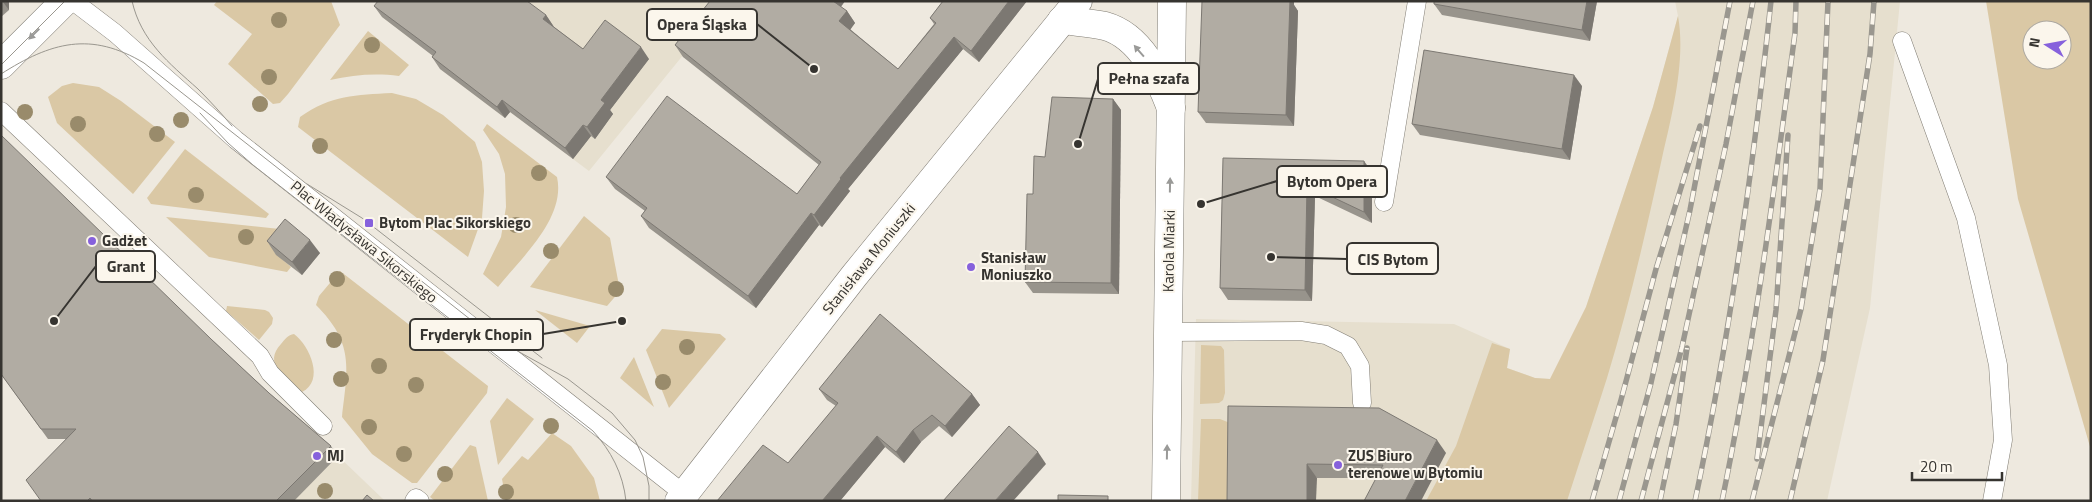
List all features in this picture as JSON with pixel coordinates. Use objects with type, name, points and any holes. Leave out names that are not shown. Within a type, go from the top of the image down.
[{"type":"street","points":[[1,65],[65,1]]},
{"type":"street","name":"Karola Miarki","points":[[1166,501],[1172,1]]},
{"type":"street","name":"Stanisława Moniuszki","points":[[682,497],[854,276],[1070,11],[1118,31],[1139,49],[1159,78],[1170,108]]},
{"type":"lane","name":"Plac Władysława Sikorskiego","points":[[73,1],[115,33],[236,140],[682,497]]},
{"type":"lane","points":[[1384,202],[1417,1]]},
{"type":"lane","points":[[1902,41],[1966,218],[1998,365],[2003,440],[1992,501]]},
{"type":"lane","points":[[1,111],[260,356],[270,373],[323,426]]},
{"type":"lane","points":[[1168,332],[1301,331],[1326,335],[1348,346],[1360,366],[1362,403]]},
{"type":"lane","points":[[414,501],[416,498],[420,501]]},
{"type":"shaded area","points":[[217,1],[331,1],[340,25],[288,94],[280,103],[273,104],[228,64],[252,34],[214,5]]},
{"type":"shaded area","points":[[395,1],[727,1],[589,171],[510,112],[505,118],[440,69],[444,64],[382,17]]},
{"type":"shaded area","points":[[1675,1],[1900,1],[1870,308],[1827,501],[1191,501],[1196,319],[1454,324],[1510,349],[1507,368],[1535,378],[1550,379],[1586,307],[1653,107],[1678,16]]},
{"type":"shaded area","points":[[1986,1],[2091,1],[2091,450],[2018,199]]},
{"type":"shaded area","points":[[1678,16],[1680,51],[1677,87],[1650,213],[1615,351],[1567,501],[1426,501],[1456,446],[1492,343],[1510,349],[1507,368],[1535,378],[1550,379],[1586,307],[1653,107]]},
{"type":"shaded area","points":[[368,31],[409,65],[399,76],[364,75],[330,80]]},
{"type":"shaded area","points":[[73,83],[99,87],[121,101],[175,142],[133,194],[57,123],[48,97],[62,86]]},
{"type":"shaded area","points":[[392,93],[416,99],[443,115],[475,142],[482,162],[484,191],[482,218],[468,257],[298,127],[300,117],[333,100]]},
{"type":"shaded area","points":[[487,124],[557,177],[558,192],[549,222],[530,250],[498,287],[483,274],[501,237],[506,207],[505,174],[499,154],[483,130]]},
{"type":"shaded area","points":[[185,149],[269,214],[266,218],[151,204],[147,198]]},
{"type":"shaded area","points":[[584,216],[610,238],[620,291],[607,306],[530,287]]},
{"type":"shaded area","points":[[166,217],[289,230],[274,252],[291,267],[287,272],[209,257]]},
{"type":"shaded area","points":[[340,271],[488,386],[487,393],[417,483],[412,483],[372,454],[342,417],[346,384],[346,356],[337,332],[316,305],[319,296]]},
{"type":"shaded area","points":[[227,306],[265,310],[273,318],[272,324],[259,340],[226,311]]},
{"type":"shaded area","points":[[535,310],[590,326],[577,343]]},
{"type":"shaded area","points":[[662,329],[720,334],[726,339],[669,408],[646,350]]},
{"type":"shaded area","points":[[294,334],[300,339],[313,363],[313,380],[309,387],[302,392],[277,369],[274,357],[282,342]]},
{"type":"shaded area","points":[[1201,345],[1221,346],[1224,350],[1225,393],[1223,400],[1219,403],[1200,404]]},
{"type":"shaded area","points":[[634,357],[654,407],[620,378]]},
{"type":"shaded area","points":[[507,398],[534,419],[498,465],[490,421]]},
{"type":"shaded area","points":[[1201,419],[1220,419],[1230,423],[1229,495],[1226,501],[1198,501]]},
{"type":"shaded area","points":[[552,433],[571,446],[594,478],[600,501],[506,501],[502,479],[522,456],[528,460]]},
{"type":"shaded area","points":[[470,445],[476,447],[488,501],[435,501],[430,497]]},
{"type":"shaded area","points":[[338,456],[385,501],[293,501]]},
{"type":"building","points":[[378,1],[527,1],[546,15],[543,19],[583,49],[605,20],[641,47],[601,100],[605,103],[587,127],[583,125],[565,148],[502,100],[497,107],[432,57],[436,52],[374,6]]},
{"type":"building","points":[[710,1],[833,1],[847,11],[839,21],[898,69],[936,23],[930,18],[943,1],[1009,1],[971,51],[954,37],[840,178],[814,215],[811,213],[748,296],[641,216],[647,208],[606,177],[667,96],[797,194],[821,162],[675,45]]},
{"type":"building","points":[[1202,1],[1290,1],[1286,115],[1198,112]]},
{"type":"building","points":[[1434,1],[1587,1],[1582,30],[1434,4]]},
{"type":"building","points":[[1424,50],[1574,75],[1562,149],[1412,124]]},
{"type":"building","points":[[1052,97],[1113,99],[1111,283],[1025,282],[1027,194],[1033,194],[1034,156],[1045,157]]},
{"type":"building","points":[[1,135],[211,339],[269,393],[331,446],[276,501],[92,501],[90,498],[87,501],[41,501],[26,480],[76,429],[41,429],[1,374]]},
{"type":"building","points":[[1223,158],[1364,161],[1364,212],[1307,185],[1305,290],[1220,288]]},
{"type":"building","points":[[285,219],[310,240],[292,262],[267,241]]},
{"type":"building","points":[[880,314],[972,394],[945,426],[932,415],[913,430],[896,452],[877,436],[822,501],[717,501],[763,445],[788,463],[838,403],[819,389]]},
{"type":"building","name":"ZUS Biuro terenowe w Bytomiu","points":[[1228,406],[1379,408],[1437,440],[1405,501],[1364,501],[1383,465],[1307,464],[1307,501],[1227,501]]},
{"type":"building","points":[[1009,426],[1038,452],[995,501],[943,501]]},
{"type":"building","points":[[367,495],[374,501],[362,501]]},
{"type":"building","points":[[1058,495],[1108,496],[1108,501],[1058,501]]},
{"type":"tram line","points":[[1,65],[65,1]]},
{"type":"tram line","points":[[132,1],[136,15],[149,40],[232,126]]},
{"type":"tram line","points":[[1,74],[37,54],[71,44],[89,44],[106,47],[125,53],[144,63],[494,338],[568,379],[612,413],[635,440],[643,457],[649,486],[649,501]]},
{"type":"tram line","points":[[200,113],[228,143],[253,165],[593,431],[615,463],[622,481],[626,501]]},
{"type":"tram line","points":[[307,184],[362,218],[542,358]]},
{"type":"railway","points":[[1619,501],[1651,383],[1690,210],[1730,1]]},
{"type":"railway","points":[[1641,501],[1682,347],[1726,144],[1753,1]]},
{"type":"railway","points":[[1695,501],[1730,315],[1771,1]]},
{"type":"railway","points":[[1722,501],[1744,385],[1763,268],[1795,33],[1796,1]]},
{"type":"railway","points":[[1752,501],[1801,309],[1820,189],[1828,1]]},
{"type":"railway","points":[[1790,501],[1823,360],[1870,54],[1874,1]]},
{"type":"railway","points":[[1592,501],[1656,269],[1700,126]]},
{"type":"railway","points":[[1757,459],[1776,310],[1788,135]]},
{"type":"railway","points":[[1660,501],[1676,424],[1687,348]]},
{"type":"place","name":"Opera Śląska","points":[[814,69]]},
{"type":"place","name":"Pełna szafa","points":[[1078,144]]},
{"type":"place","name":"Bytom Opera","points":[[1201,204]]},
{"type":"place","name":"Bytom Plac Sikorskiego","points":[[369,223]]},
{"type":"place","name":"Gadżet","points":[[92,241]]},
{"type":"place","name":"CIS Bytom","points":[[1271,257]]},
{"type":"place","name":"Stanisław Moniuszko","points":[[971,267]]},
{"type":"place","name":"Grant","points":[[54,321]]},
{"type":"place","name":"Fryderyk Chopin","points":[[622,321]]},
{"type":"place","name":"MJ","points":[[317,456]]},
{"type":"place","name":"ZUS Biuro terenowe w Bytomiu","points":[[1338,465]]}]
